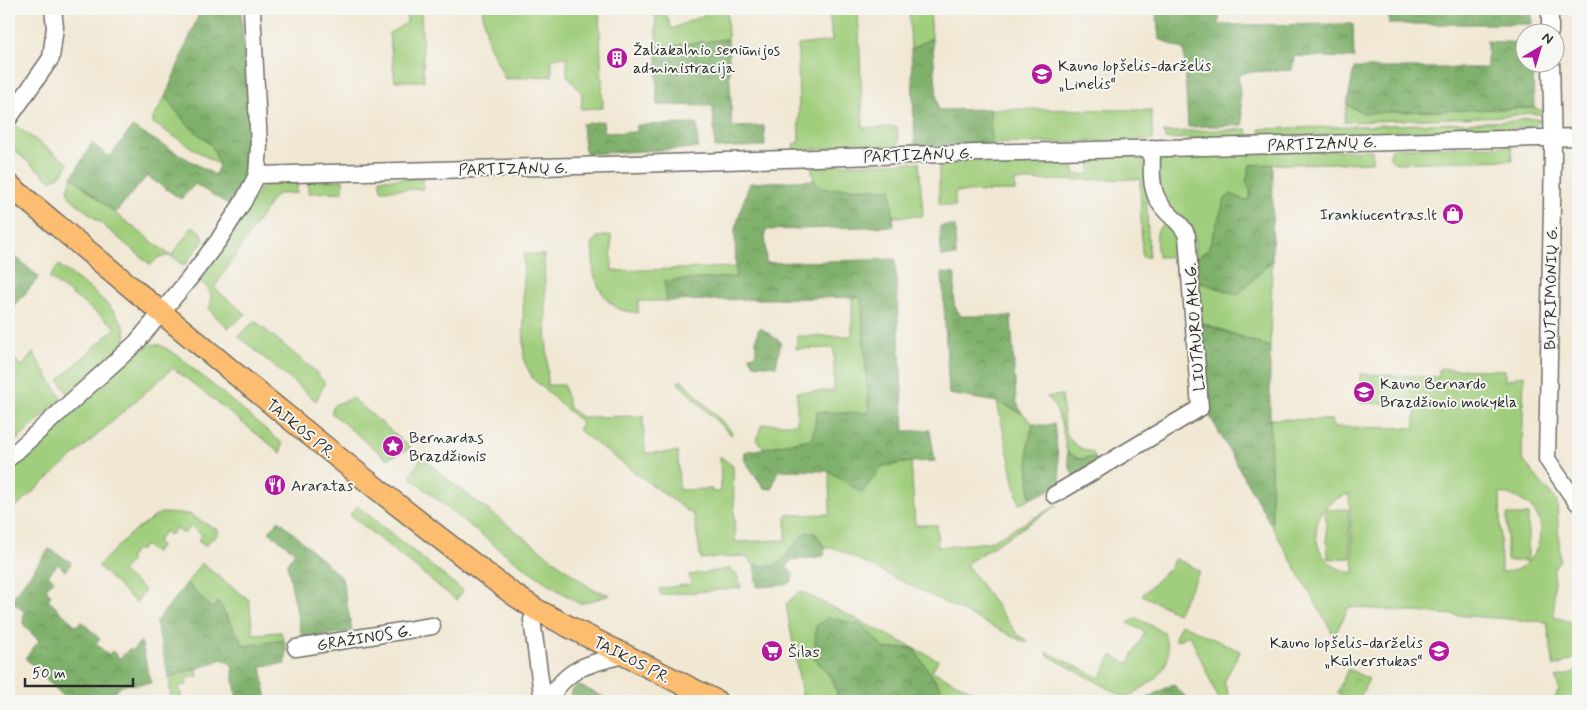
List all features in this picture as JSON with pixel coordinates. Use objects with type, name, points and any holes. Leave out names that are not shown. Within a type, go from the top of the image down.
[{"type":"main road","name":"TAIKOS PR.","points":[[9,185],[375,488],[490,577],[537,610],[716,701]]},
{"type":"street","points":[[9,118],[51,58],[54,35],[53,9]]},
{"type":"street","points":[[9,458],[136,343],[162,313],[218,240],[243,202],[257,175],[259,146],[252,9]]},
{"type":"street","points":[[1550,9],[1550,22]]},
{"type":"street","name":"BUTRIMONIŲ G.","points":[[1551,72],[1552,137],[1547,459],[1578,503]]},
{"type":"street","name":"PARTIZANŲ G.","points":[[257,175],[1578,137]]},
{"type":"street","name":"LIUTAURO AKLG.","points":[[1054,496],[1200,408],[1188,236],[1184,227],[1165,210],[1152,191],[1152,148]]},
{"type":"street","points":[[537,610],[532,620],[543,701]]},
{"type":"street","name":"GRAŽINOS G.","points":[[296,648],[432,626]]},
{"type":"street","points":[[549,701],[556,688],[564,679],[578,669],[624,655]]},
{"type":"green space","points":[[201,9],[241,9],[250,145],[247,174],[229,205],[195,184],[181,199],[147,176],[115,213],[72,177],[92,143],[110,157],[132,127],[215,175],[219,165],[212,146],[186,123],[165,97]]},
{"type":"green space","points":[[406,9],[421,9],[424,81],[395,81],[389,33],[407,23]]},
{"type":"green space","points":[[482,9],[552,9],[551,11],[559,9],[599,9],[603,108],[581,109],[582,94],[567,75],[567,57],[552,58],[552,76],[505,79],[488,42]]},
{"type":"green space","points":[[664,9],[672,29],[706,14],[707,9],[727,9],[728,39],[657,47],[655,10]]},
{"type":"green space","points":[[829,9],[858,9],[863,128],[897,127],[899,143],[897,146],[794,150],[793,144],[799,143],[798,45],[832,41]]},
{"type":"green space","points":[[909,9],[930,9],[932,38],[911,49]]},
{"type":"green space","points":[[1156,9],[1219,9],[1219,25],[1353,24],[1354,58],[1294,56],[1292,70],[1248,72],[1238,75],[1243,125],[1188,127],[1184,50],[1159,39]]},
{"type":"green space","points":[[1389,9],[1532,9],[1532,22],[1514,22],[1514,24],[1389,24]]},
{"type":"green space","points":[[932,38],[938,110],[990,109],[991,144],[915,146],[911,49]]},
{"type":"green space","points":[[728,39],[732,127],[764,126],[765,146],[715,148],[713,106],[657,105],[657,47]]},
{"type":"green space","points":[[1487,41],[1514,42],[1514,72],[1533,72],[1534,108],[1364,113],[1347,105],[1354,68],[1487,68]]},
{"type":"green space","points":[[165,97],[186,123],[212,146],[219,165],[153,123],[153,119]]},
{"type":"green space","points":[[1347,105],[1364,113],[1534,108],[1544,111],[1543,115],[1529,113],[1511,116],[1344,122]]},
{"type":"green space","points":[[990,109],[1151,110],[1153,140],[991,144]]},
{"type":"green space","points":[[1528,118],[1542,120],[1535,126],[1526,128],[1260,137],[1260,129],[1513,121]]},
{"type":"green space","points":[[603,121],[604,133],[636,132],[636,125],[697,124],[698,148],[587,154],[584,147],[582,124]]},
{"type":"green space","points":[[13,124],[68,163],[64,172],[51,181],[9,146],[9,127]]},
{"type":"green space","points":[[1247,129],[1248,137],[1165,139],[1164,132]]},
{"type":"green space","points":[[1512,146],[1512,160],[1396,163],[1390,157],[1390,152],[1393,148]]},
{"type":"green space","points":[[1372,150],[1372,162],[1250,165],[1250,198],[1246,201],[1225,199],[1209,247],[1196,260],[1193,229],[1160,196],[1159,157],[1165,153]]},
{"type":"green space","points":[[1094,156],[1139,156],[1145,161],[1149,257],[1142,257],[1140,179],[1015,181],[1015,191],[955,192],[955,207],[939,204],[939,166],[942,160],[1063,158],[1072,162],[1075,175],[1090,174],[1090,159]]},
{"type":"green space","points":[[919,162],[923,216],[893,217],[890,189],[823,189],[814,180],[811,165]]},
{"type":"green space","points":[[1273,164],[1272,261],[1238,295],[1197,281],[1196,260],[1209,247],[1225,199],[1231,194],[1246,201],[1250,198],[1251,192],[1246,182],[1250,165]]},
{"type":"green space","points":[[72,177],[171,256],[159,257],[151,265],[69,197],[68,188]]},
{"type":"green space","points":[[423,178],[423,189],[381,190],[380,179]]},
{"type":"green space","points":[[343,180],[343,192],[308,193],[308,181]]},
{"type":"green space","points":[[814,180],[823,189],[891,189],[894,226],[765,230],[766,263],[895,259],[904,431],[930,430],[935,461],[883,466],[862,493],[829,471],[782,470],[777,472],[772,489],[764,488],[745,461],[744,452],[812,439],[817,412],[869,413],[861,297],[667,301],[664,281],[736,277],[735,231],[750,183]]},
{"type":"green space","points":[[297,182],[297,193],[278,194],[273,198],[214,288],[246,314],[228,328],[209,310],[211,294],[201,282],[201,279],[259,190],[267,184]]},
{"type":"green space","points":[[1167,224],[1179,232],[1184,256],[1158,257],[1157,232],[1159,228]]},
{"type":"green space","points":[[193,226],[202,234],[204,240],[184,266],[171,256]]},
{"type":"green space","points":[[940,226],[955,226],[956,256],[941,256]]},
{"type":"green space","points":[[611,235],[612,271],[736,267],[736,277],[665,281],[667,301],[638,301],[638,313],[620,310],[608,301],[599,288],[594,274],[592,244],[597,237]]},
{"type":"green space","points":[[9,251],[39,277],[9,313]]},
{"type":"green space","points":[[524,254],[544,255],[548,385],[564,385],[569,408],[582,417],[643,416],[645,453],[678,452],[679,490],[712,489],[712,492],[721,492],[720,456],[733,466],[735,542],[786,540],[786,515],[830,514],[829,471],[862,492],[883,466],[911,462],[915,525],[937,525],[938,547],[989,542],[1058,505],[966,564],[1018,635],[1028,641],[1026,643],[835,548],[825,548],[815,533],[800,537],[782,561],[775,566],[754,565],[747,558],[740,556],[701,559],[694,516],[578,430],[582,423],[533,379],[524,361]]},
{"type":"green space","points":[[1272,261],[1270,347],[1200,322],[1197,281],[1238,295]]},
{"type":"green space","points":[[59,265],[113,310],[121,321],[125,332],[124,341],[120,347],[98,369],[68,394],[59,380],[116,327],[49,278]]},
{"type":"green space","points":[[942,273],[955,274],[954,305],[961,316],[1011,316],[1016,401],[1022,413],[997,402],[949,394]]},
{"type":"green space","points":[[852,297],[861,297],[869,413],[817,412],[812,439],[764,448],[756,440],[762,424],[797,424],[797,392],[834,391],[834,348],[796,349],[797,336],[852,336]]},
{"type":"green space","points":[[255,321],[314,370],[325,383],[316,401],[238,336]]},
{"type":"green space","points":[[1200,323],[1270,347],[1271,525],[1206,409]]},
{"type":"green space","points":[[761,328],[781,342],[776,366],[754,364],[749,356],[756,355],[758,330]]},
{"type":"green space","points":[[152,344],[160,345],[177,355],[282,443],[281,453],[173,368],[9,513],[9,467],[135,353]]},
{"type":"green space","points":[[33,353],[62,399],[17,440],[9,432],[9,365],[14,359],[22,366]]},
{"type":"green space","points":[[1439,369],[1505,370],[1505,382],[1524,375],[1522,459],[1557,502],[1560,560],[1554,568],[1554,617],[1578,626],[1578,657],[1554,667],[1547,622],[1349,607],[1335,635],[1331,633],[1271,525],[1270,419],[1332,420],[1333,427],[1415,428],[1415,404],[1360,403],[1360,374],[1439,377]],"holes":[[[1500,493],[1512,496],[1530,507],[1540,523],[1541,533],[1539,543],[1527,563],[1516,570],[1506,572],[1501,572]],[[1349,494],[1354,573],[1338,568],[1326,560],[1319,548],[1316,535],[1318,522],[1324,510],[1334,500]]]},
{"type":"green space","points":[[683,381],[732,432],[731,435],[680,385],[678,382]]},
{"type":"green space","points":[[1062,395],[1064,423],[1069,438],[1074,444],[1092,452],[1095,457],[1079,459],[1067,452],[1058,415],[1052,402],[1047,397]]},
{"type":"green space","points":[[352,398],[411,448],[387,459],[331,413],[334,405]]},
{"type":"green space","points":[[997,402],[1022,413],[1033,423],[1028,446],[1030,499],[1019,504]]},
{"type":"green space","points":[[1033,423],[1048,425],[1054,423],[1061,485],[1030,499],[1028,446]]},
{"type":"green space","points":[[1067,452],[1079,459],[1095,457],[1098,464],[1075,478],[1069,467]]},
{"type":"green space","points":[[422,457],[447,479],[592,589],[610,595],[580,604],[514,560],[410,477]]},
{"type":"green space","points":[[357,506],[463,591],[456,600],[350,515]]},
{"type":"green space","points":[[1348,509],[1351,558],[1328,559],[1325,510]]},
{"type":"green space","points":[[160,513],[189,514],[219,531],[214,539],[212,538],[205,546],[198,541],[202,535],[191,526],[184,534],[176,528],[170,535],[165,531],[157,542],[161,545],[155,553],[145,545],[140,551],[136,549],[129,559],[131,561],[122,572],[145,590],[136,603],[98,566],[131,533]]},
{"type":"green space","points":[[1507,515],[1528,515],[1528,561],[1507,561]]},
{"type":"green space","points":[[279,520],[342,578],[352,631],[302,638],[287,563],[295,552],[269,532]]},
{"type":"green space","points":[[806,532],[815,533],[825,548],[824,556],[790,561],[787,567],[793,574],[791,582],[784,585],[757,587],[754,565],[775,566],[782,561]]},
{"type":"green space","points":[[49,549],[71,562],[65,571],[58,564],[48,575],[54,580],[46,589],[51,595],[48,600],[76,626],[81,621],[100,639],[96,643],[108,655],[112,651],[120,658],[129,649],[132,651],[141,641],[151,683],[123,685],[103,701],[68,701],[25,658],[39,641],[23,624],[24,612],[11,600]]},
{"type":"green space","points":[[1175,558],[1200,571],[1177,613],[1142,595],[1170,568]]},
{"type":"green space","points":[[201,563],[249,600],[253,634],[281,632],[284,640],[244,646],[219,603],[212,609],[187,583]]},
{"type":"green space","points":[[728,569],[736,574],[741,588],[661,595],[659,589],[691,584],[689,575]]},
{"type":"green space","points":[[187,583],[212,609],[218,602],[244,646],[284,640],[287,652],[285,664],[261,666],[267,701],[237,701],[232,665],[222,659],[169,677],[156,622]]},
{"type":"green space","points":[[800,591],[938,660],[932,671],[993,701],[954,701],[946,696],[913,648],[885,649],[862,625],[814,658],[832,679],[839,701],[803,701],[786,604]]},
{"type":"green space","points":[[828,617],[862,625],[885,649],[913,648],[946,696],[954,701],[839,701],[834,680],[814,658],[816,626]]},
{"type":"green space","points":[[1136,618],[1164,632],[1168,656],[1158,676],[1126,698],[1047,655],[1047,652],[1100,678],[1112,655],[1128,664],[1145,632],[1128,623]]},
{"type":"green space","points":[[1181,624],[1240,651],[1224,682],[1231,701],[1219,700],[1190,635],[1176,641],[1175,637]]},
{"type":"green space","points":[[196,667],[198,676],[186,678],[187,685],[179,686],[182,701],[171,701],[169,677]]},
{"type":"green space","points":[[1348,669],[1369,679],[1358,701],[1337,693]]},
{"type":"green space","points":[[1578,671],[1578,701],[1553,701],[1559,690],[1556,678]]},
{"type":"green space","points":[[1173,684],[1190,701],[1145,701],[1149,697]]},
{"type":"green space","points":[[578,686],[612,701],[572,701],[570,698],[571,690]]},
{"type":"place","name":"Žaliakalnio seniūnijos administracija","points":[[617,58]]},
{"type":"place","name":"Kauno lopšelis-darželis „Linelis“","points":[[1042,74]]},
{"type":"place","name":"Irankiucentras.lt","points":[[1453,214]]},
{"type":"place","name":"Kauno Bernardo Brazdžionio mokykla","points":[[1364,392]]},
{"type":"place","name":"Bernardas Brazdžionis","points":[[393,446]]},
{"type":"place","name":"Araratas","points":[[275,485]]},
{"type":"place","name":"Šilas","points":[[772,651]]},
{"type":"place","name":"Kauno lopšelis-darželis „Kūlverstukas“","points":[[1439,651]]}]
